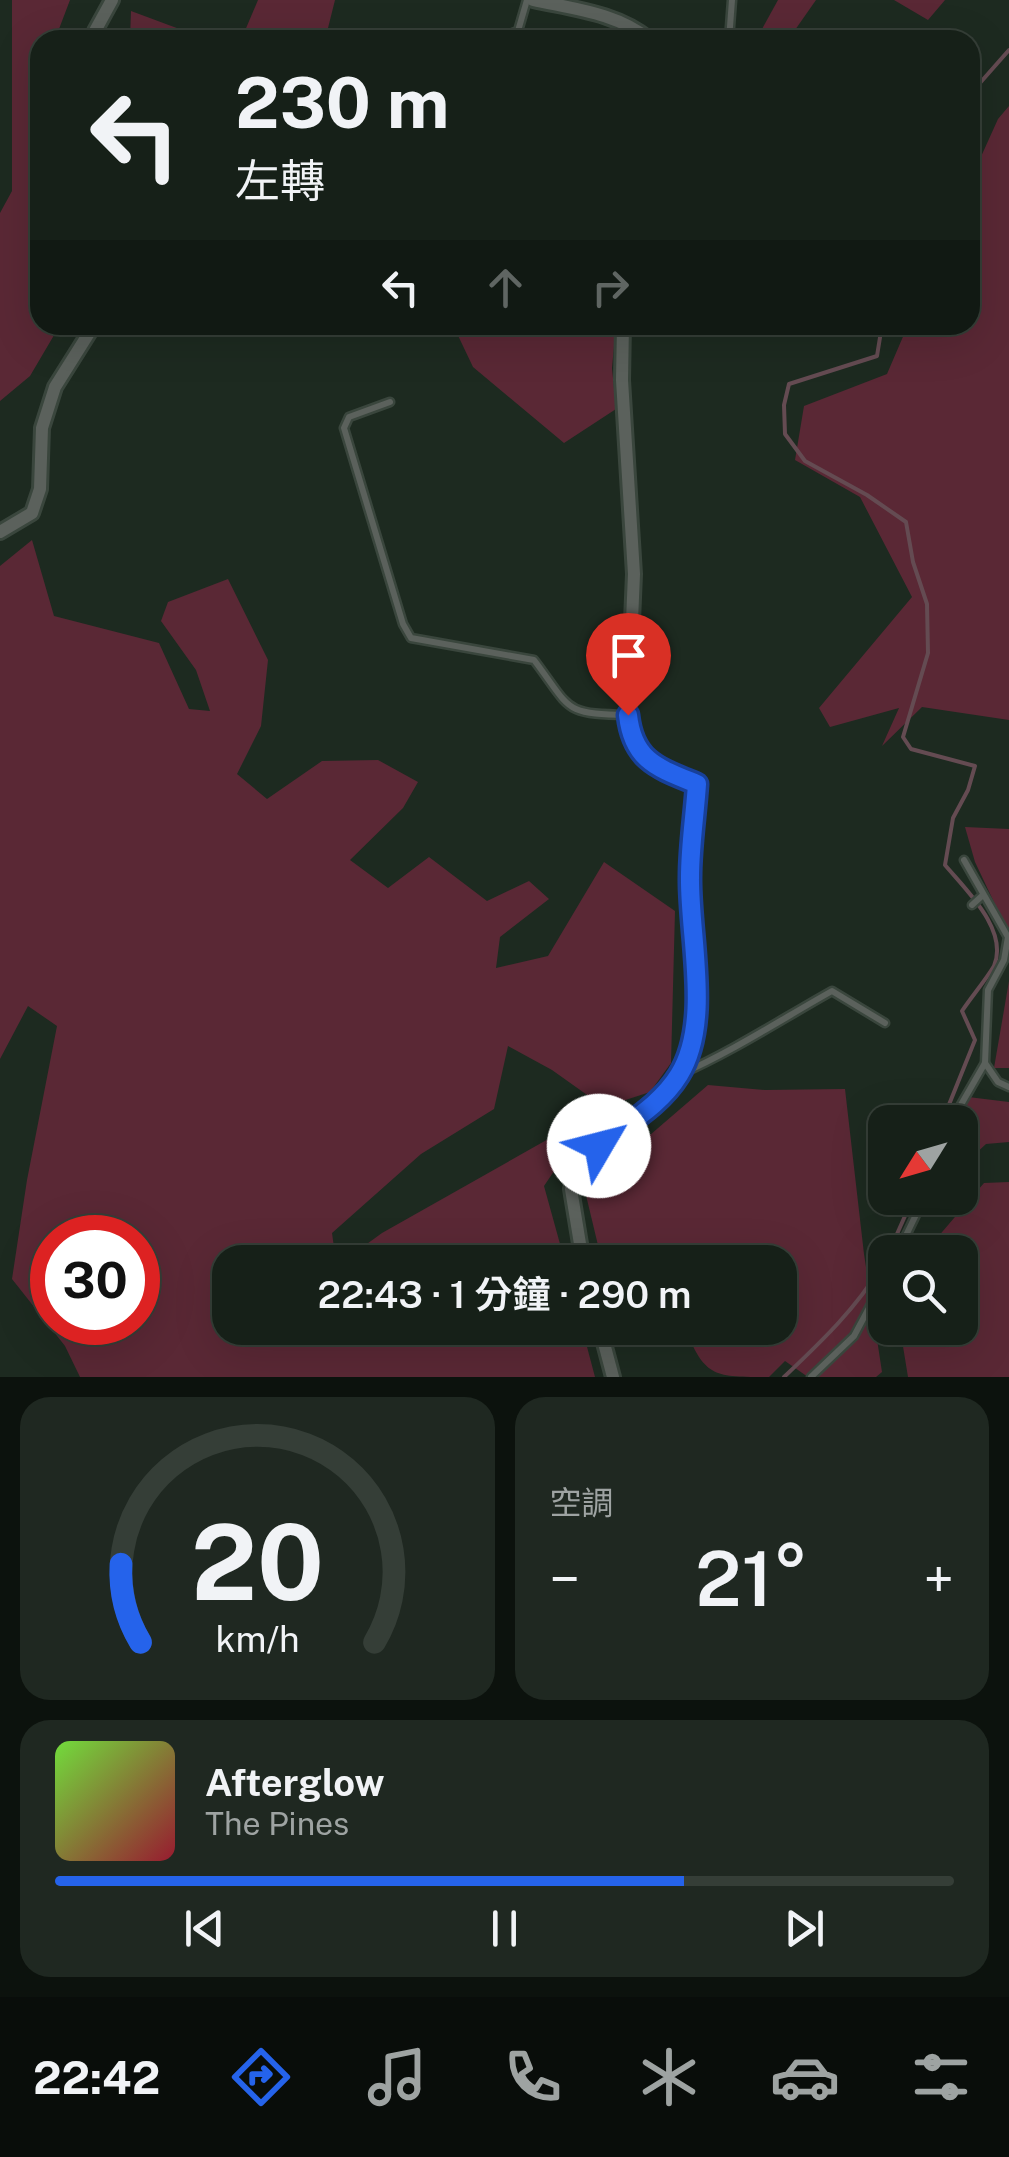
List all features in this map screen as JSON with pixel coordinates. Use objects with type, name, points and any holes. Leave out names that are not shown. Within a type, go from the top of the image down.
[{"type":"street","points":[[96,30],[112,0]]},
{"type":"street","points":[[530,0],[609,17],[639,30]]},
{"type":"street","points":[[0,532],[32,513],[40,489],[42,428],[55,387],[88,335]]},
{"type":"street","points":[[579,1245],[571,1189],[582,1160],[654,1105],[680,1074],[694,1041],[696,986],[690,877],[697,784],[653,766],[630,733],[628,715],[634,574],[623,335]]},
{"type":"street","points":[[604,1345],[612,1377]]},
{"type":"lane","points":[[518,30],[530,0]]},
{"type":"lane","points":[[730,30],[732,0]]},
{"type":"lane","points":[[390,402],[348,417],[344,428],[403,624],[411,638],[534,660],[567,706],[588,714],[628,715]]},
{"type":"lane","points":[[961,1105],[984,1063],[988,990],[1004,960],[1008,937],[964,860]]},
{"type":"lane","points":[[972,905],[982,895]]},
{"type":"lane","points":[[680,1074],[721,1056],[786,1014],[832,991],[885,1023]]},
{"type":"lane","points":[[984,1063],[998,1082],[1009,1087]]},
{"type":"lane","points":[[811,1377],[854,1336],[868,1310]]},
{"type":"shaded area","points":[[12,0],[70,0],[59,30],[30,30],[30,335],[54,335],[30,376],[0,401],[0,213],[12,191]]},
{"type":"shaded area","points":[[258,0],[335,0],[328,30],[245,30]]},
{"type":"shaded area","points":[[778,0],[816,0],[795,30],[762,30]]},
{"type":"shaded area","points":[[894,0],[945,0],[928,20]]},
{"type":"shaded area","points":[[131,11],[182,30],[130,30]]},
{"type":"shaded area","points":[[1009,106],[1009,720],[922,707],[882,746],[899,708],[830,727],[819,708],[912,597],[860,497],[795,460],[804,406],[887,374],[904,335],[980,335],[980,159],[998,119]]},
{"type":"shaded area","points":[[458,335],[615,335],[612,368],[616,409],[564,443],[473,367]]},
{"type":"shaded area","points":[[32,540],[54,616],[159,643],[189,709],[210,711],[196,670],[161,621],[168,602],[228,579],[268,660],[261,726],[237,774],[267,799],[322,761],[378,760],[418,782],[403,808],[350,860],[388,888],[429,857],[487,901],[529,881],[549,899],[500,937],[496,968],[548,956],[604,862],[675,911],[671,1063],[650,1092],[604,1107],[552,1070],[508,1046],[494,1109],[421,1154],[332,1233],[334,1245],[212,1245],[212,1345],[587,1345],[595,1377],[80,1377],[64,1345],[160,1345],[160,1215],[30,1215],[30,1302],[12,1279],[57,1026],[28,1006],[0,1059],[0,566]]},
{"type":"shaded area","points":[[965,827],[1009,829],[1009,934],[975,862]]},
{"type":"shaded area","points":[[1009,981],[1009,1068],[994,1068]]},
{"type":"shaded area","points":[[708,1085],[765,1090],[845,1089],[868,1280],[868,1345],[878,1345],[882,1372],[876,1377],[808,1377],[785,1361],[769,1377],[714,1371],[694,1345],[797,1345],[797,1245],[598,1245],[585,1191]]},
{"type":"shaded area","points":[[960,1096],[1009,1102],[1009,1142],[986,1144],[978,1151],[978,1105],[959,1105]]},
{"type":"shaded area","points":[[566,1129],[581,1131],[544,1186],[560,1245],[365,1245]]},
{"type":"shaded area","points":[[1009,1182],[1009,1377],[908,1377],[903,1345],[978,1345],[978,1235],[940,1235],[957,1215],[978,1215],[978,1190],[984,1183]]},
{"type":"waterway","points":[[980,83],[1009,50]]},
{"type":"waterway","points":[[880,335],[877,356],[789,384],[784,405],[785,434],[805,461],[906,522],[913,562],[927,604],[928,653],[903,737],[911,749],[975,766],[953,818],[945,865],[983,911],[996,939],[997,952],[994,966],[962,1011],[975,1040],[949,1105]]},
{"type":"waterway","points":[[897,1235],[905,1215]]},
{"type":"waterway","points":[[784,1377],[868,1286]]},
{"type":"route","points":[[599,1146],[654,1105],[680,1074],[694,1041],[696,986],[690,877],[697,784],[653,766],[637,748],[628,715]]}]
